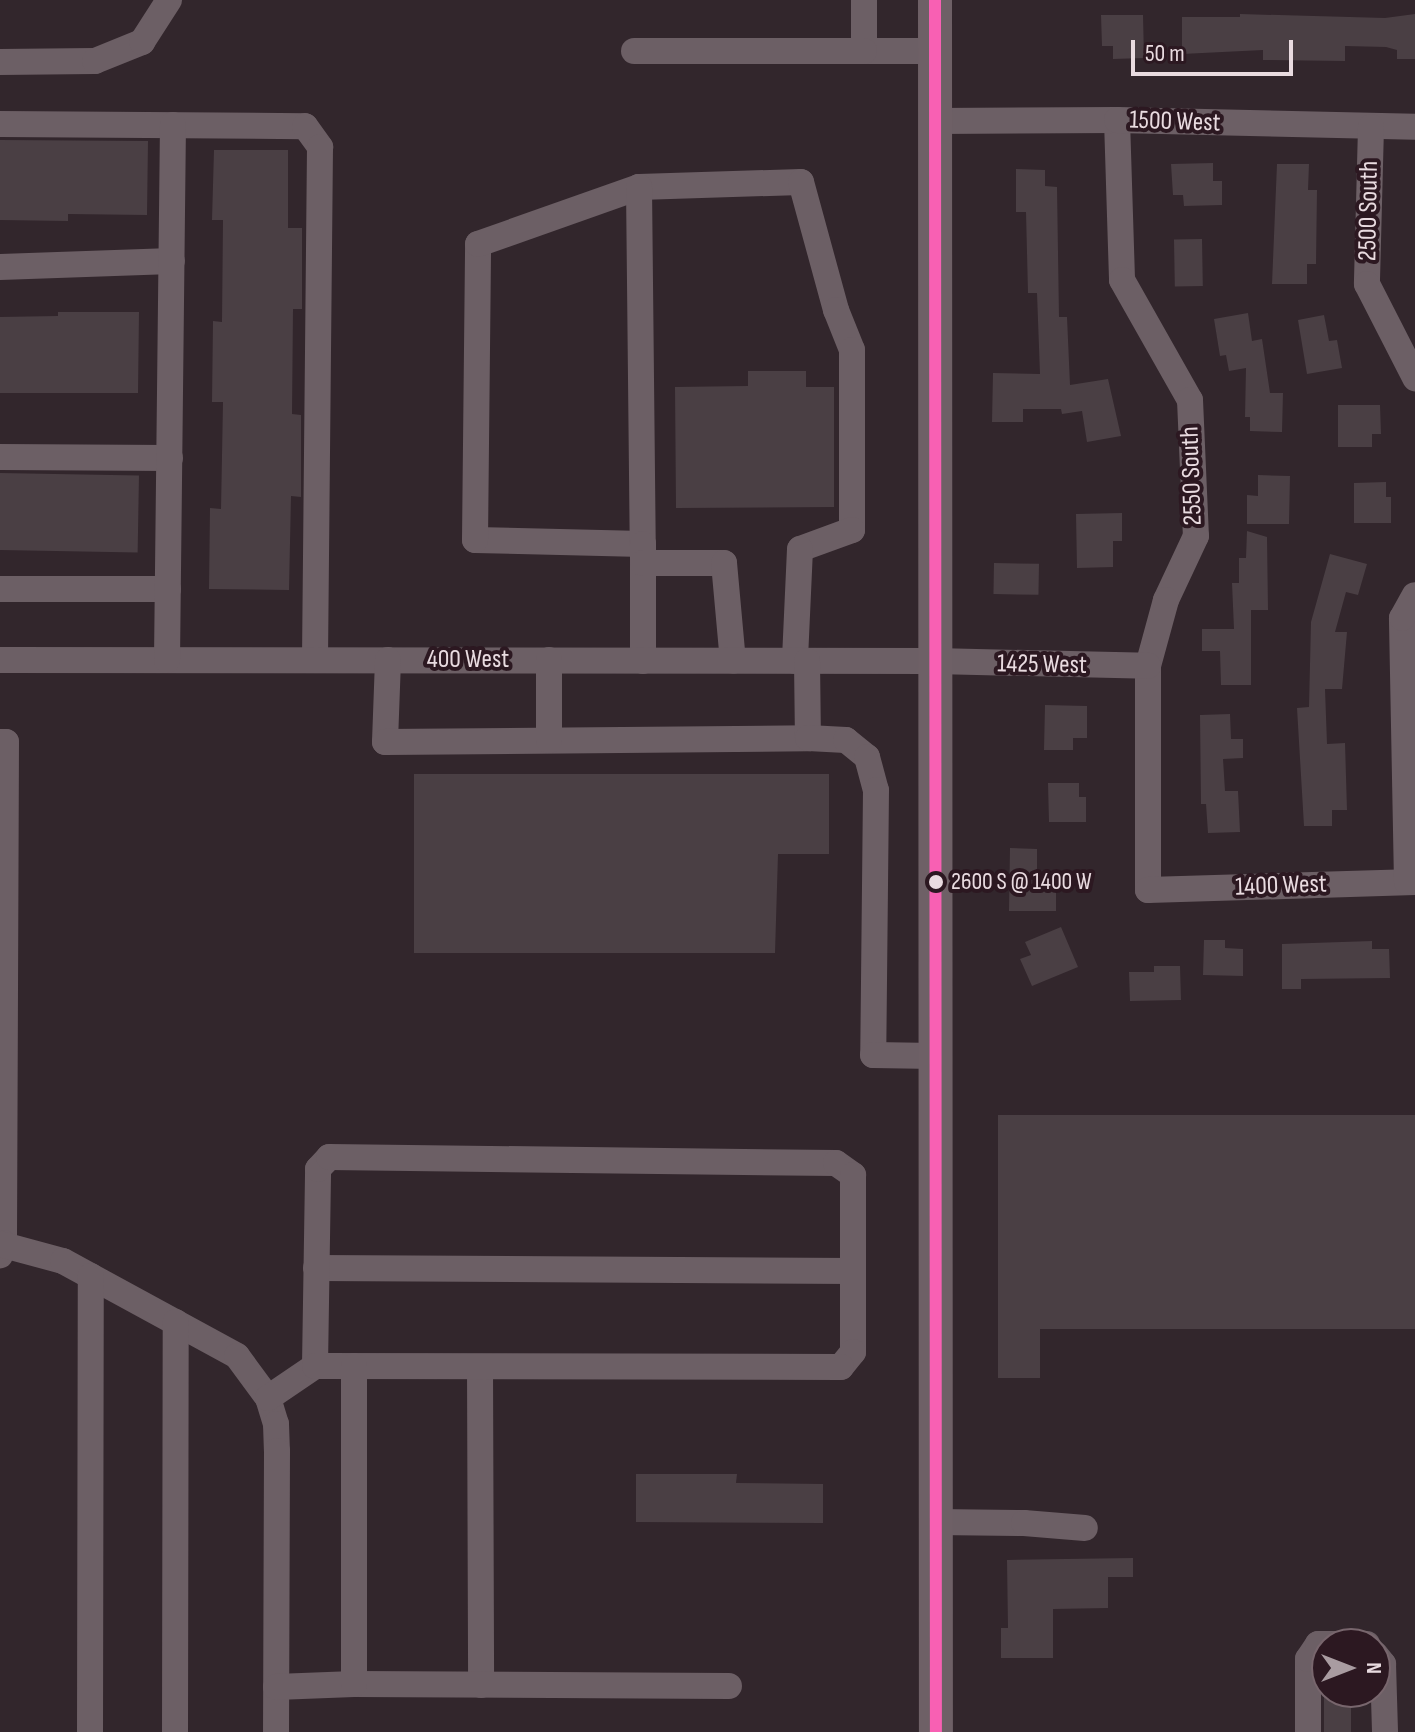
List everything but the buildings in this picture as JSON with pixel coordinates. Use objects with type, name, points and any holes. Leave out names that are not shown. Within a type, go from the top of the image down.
[{"type":"main road","points":[[935,0],[936,1732]]},
{"type":"street","points":[[0,62],[95,61],[142,42],[169,0]]},
{"type":"street","points":[[864,0],[864,51]]},
{"type":"street","points":[[634,51],[935,51]]},
{"type":"street","name":"1500 West","points":[[935,121],[1117,120],[1415,127]]},
{"type":"street","name":"2550 South","points":[[1117,120],[1122,280],[1190,400],[1196,536],[1166,600],[1148,666],[1148,890]]},
{"type":"street","points":[[0,124],[305,126],[320,147],[315,660]]},
{"type":"street","points":[[167,660],[173,125]]},
{"type":"street","name":"2500 South","points":[[1371,127],[1367,284],[1415,378]]},
{"type":"street","points":[[733,661],[724,563],[475,540],[478,244],[639,187],[801,182],[836,310],[852,350],[852,530],[800,549],[801,661],[808,738]]},
{"type":"street","points":[[639,187],[643,661]]},
{"type":"street","points":[[0,267],[172,261]]},
{"type":"street","points":[[0,457],[170,458]]},
{"type":"street","points":[[0,589],[168,589]]},
{"type":"street","points":[[1411,882],[1402,618],[1415,595]]},
{"type":"street","name":"400 West","points":[[0,660],[935,661]]},
{"type":"street","points":[[388,660],[385,742],[846,740],[867,757],[876,790],[873,1055],[935,1056]]},
{"type":"street","points":[[549,660],[549,740]]},
{"type":"street","name":"1425 West","points":[[935,661],[1148,666]]},
{"type":"street","points":[[0,742],[6,742],[1,1247],[63,1261],[237,1356],[268,1398],[276,1424],[277,1451],[276,1732]]},
{"type":"street","name":"1400 West","points":[[1148,890],[1411,882]]},
{"type":"street","points":[[268,1398],[315,1366],[841,1367],[853,1352],[853,1175],[836,1163],[329,1157],[318,1169],[315,1366]]},
{"type":"street","points":[[316,1268],[853,1271]]},
{"type":"street","points":[[90,1732],[91,1276]]},
{"type":"street","points":[[175,1732],[176,1322]]},
{"type":"street","points":[[354,1366],[354,1684]]},
{"type":"street","points":[[480,1367],[481,1685]]},
{"type":"street","points":[[936,1522],[1024,1523],[1085,1528]]},
{"type":"street","points":[[1308,1732],[1308,1659],[1311,1654]]},
{"type":"street","points":[[276,1687],[354,1684],[729,1686]]},
{"type":"street","points":[[1384,1708],[1385,1732]]},
{"type":"transit line","points":[[935,0],[936,1732]]},
{"type":"place","name":"2600 S @ 1400 W","points":[[936,882]]}]
